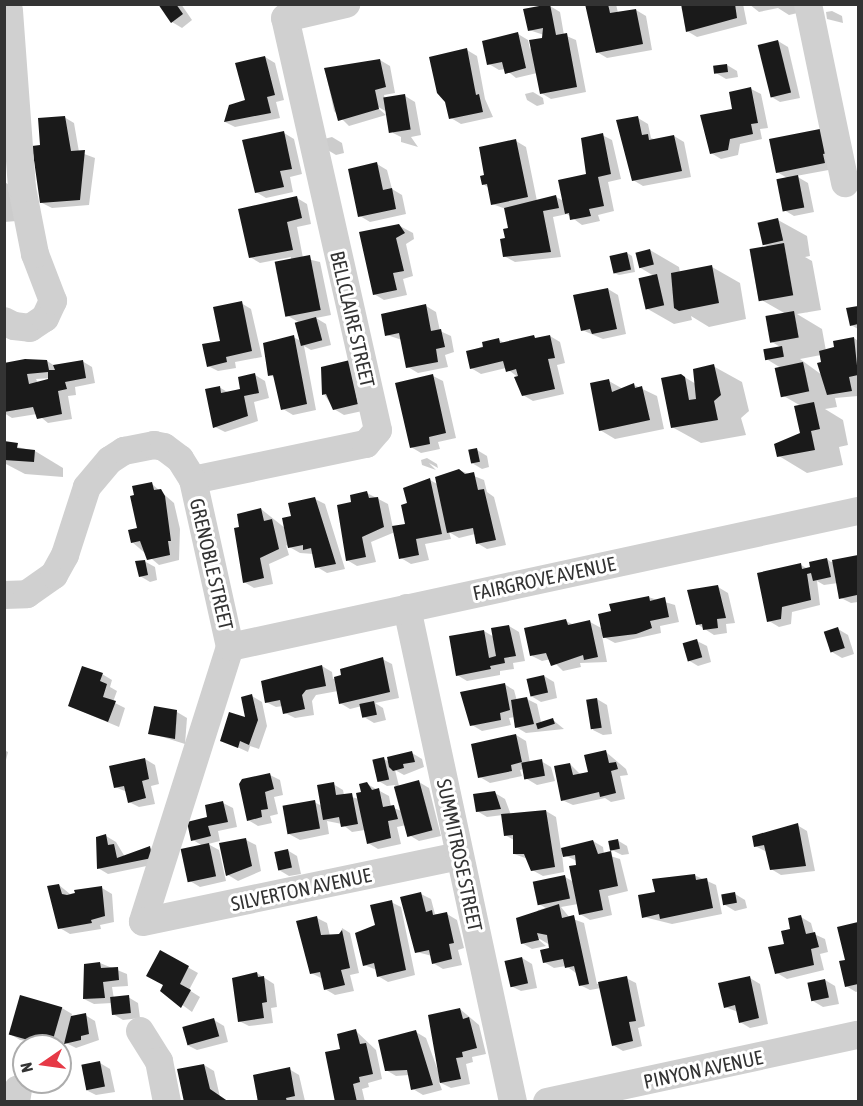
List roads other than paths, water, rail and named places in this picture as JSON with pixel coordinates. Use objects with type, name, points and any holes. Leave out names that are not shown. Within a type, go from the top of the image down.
[{"type":"street","name":"BELLCLAIRE STREET","points":[[193,480],[366,444],[378,430],[285,18],[345,4]]},
{"type":"street","points":[[808,4],[845,183]]},
{"type":"street","points":[[4,321],[14,326],[30,328],[45,318],[53,301],[35,254],[22,188],[9,9]]},
{"type":"street","name":"GRENOBLE STREET","points":[[4,595],[27,594],[54,575],[65,555],[87,487],[104,466],[123,451],[139,446],[164,447],[180,459],[193,480],[230,646],[143,922]]},
{"type":"street","name":"FAIRGROVE AVENUE","points":[[230,646],[858,511]]},
{"type":"street","name":"SUMMITROSE STREET","points":[[407,608],[513,1101]]},
{"type":"street","name":"SILVERTON AVENUE","points":[[143,922],[459,856]]},
{"type":"street","points":[[140,1031],[159,1061],[167,1101]]},
{"type":"street","name":"PINYON AVENUE","points":[[547,1101],[858,1035]]}]
